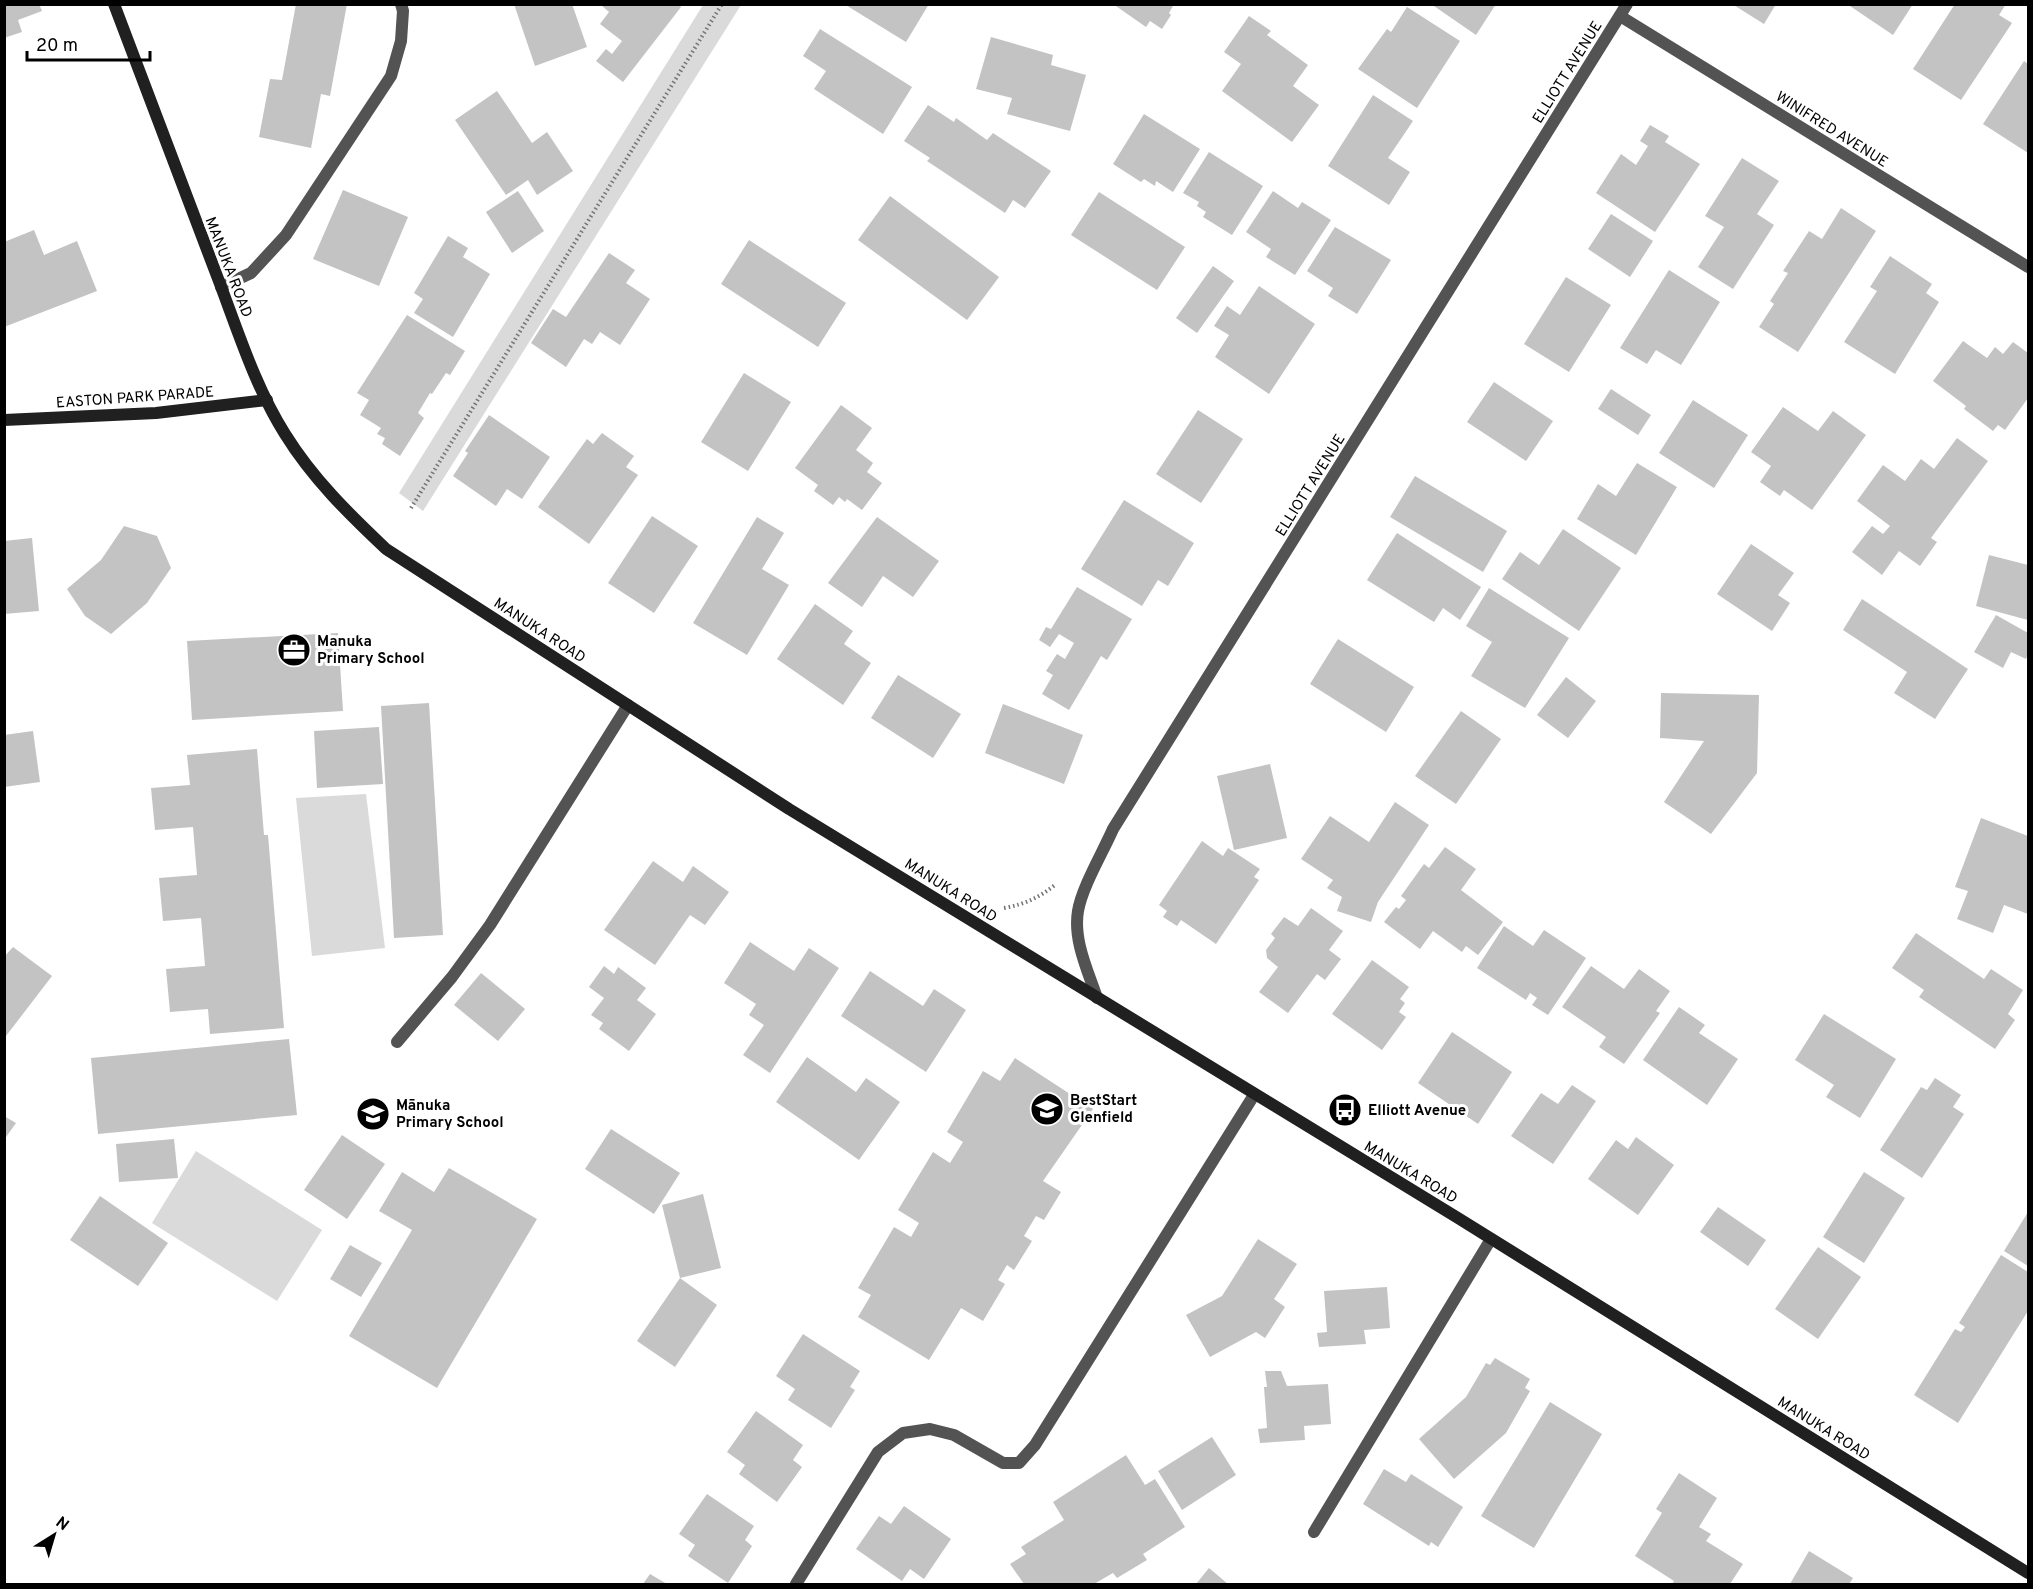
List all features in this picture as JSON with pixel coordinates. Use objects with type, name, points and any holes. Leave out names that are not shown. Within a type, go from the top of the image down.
[{"type":"street","name":"MANUKA ROAD","points":[[114,4],[221,287],[267,400],[283,431],[301,458],[342,508],[386,549],[789,809],[1491,1239],[2028,1573]]},
{"type":"street","points":[[221,287],[251,273],[286,235],[391,76],[401,41],[403,11],[401,4]]},
{"type":"street","name":"ELLIOTT AVENUE","points":[[1097,998],[1079,944],[1078,912],[1084,893],[1113,829],[1627,4]]},
{"type":"street","name":"WINIFRED AVENUE","points":[[1620,16],[2028,267]]},
{"type":"street","name":"EASTON PARK PARADE","points":[[4,420],[156,413],[267,400]]},
{"type":"street","points":[[397,1042],[457,970],[490,925],[628,705]]},
{"type":"street","points":[[796,1584],[879,1452],[903,1432],[930,1429],[954,1435],[1003,1463],[1019,1463],[1051,1421],[1254,1095]]},
{"type":"street","points":[[1314,1532],[1491,1239]]},
{"type":"path","points":[[411,508],[722,4]]},
{"type":"path","points":[[1002,908],[1020,905],[1039,898],[1057,883]]},
{"type":"shaded area","points":[[703,5],[741,5],[423,511],[399,493]]},
{"type":"shaded area","points":[[366,794],[385,948],[312,956],[296,798]]},
{"type":"shaded area","points":[[196,1151],[322,1230],[277,1301],[152,1223]]},
{"type":"building","points":[[4,4],[39,4],[42,11],[18,20],[22,32],[4,38]]},
{"type":"building","points":[[296,4],[347,4],[330,96],[321,94],[311,148],[259,137],[270,79],[282,80]]},
{"type":"building","points":[[514,4],[572,4],[587,47],[535,66]]},
{"type":"building","points":[[600,4],[678,4],[681,7],[623,82],[596,61],[606,49],[612,54],[622,41],[600,24],[609,12]]},
{"type":"building","points":[[844,4],[929,4],[906,42]]},
{"type":"building","points":[[1113,4],[1174,4],[1169,13],[1171,15],[1162,29],[1150,21],[1146,27]]},
{"type":"building","points":[[1431,4],[1496,4],[1476,35]]},
{"type":"building","points":[[1732,4],[1776,4],[1764,24]]},
{"type":"building","points":[[1847,4],[1913,4],[1893,35]]},
{"type":"building","points":[[1955,4],[2006,4],[1999,15],[2012,23],[1961,100],[1913,69]]},
{"type":"building","points":[[1407,7],[1460,41],[1417,108],[1358,69],[1387,29],[1391,32]]},
{"type":"building","points":[[1249,16],[1271,31],[1267,35],[1308,65],[1293,86],[1319,105],[1292,142],[1222,91],[1241,64],[1224,52]]},
{"type":"building","points":[[820,29],[912,87],[883,134],[814,89],[826,71],[803,56]]},
{"type":"building","points":[[991,37],[1053,55],[1051,65],[1086,75],[1070,131],[1007,114],[1012,98],[976,89]]},
{"type":"building","points":[[2024,61],[2028,64],[2028,153],[1983,124]]},
{"type":"building","points":[[497,91],[532,143],[547,132],[573,171],[537,195],[528,180],[506,195],[455,120]]},
{"type":"building","points":[[1373,95],[1413,121],[1388,158],[1410,172],[1389,205],[1328,166]]},
{"type":"building","points":[[928,105],[954,122],[956,118],[987,140],[993,133],[1051,171],[1025,208],[1013,200],[1005,213],[927,161],[930,158],[904,141]]},
{"type":"building","points":[[1144,114],[1200,149],[1173,192],[1156,181],[1155,186],[1144,179],[1141,182],[1113,164]]},
{"type":"building","points":[[1650,125],[1669,136],[1665,142],[1700,164],[1655,232],[1596,193],[1621,154],[1636,165],[1648,146],[1640,141]]},
{"type":"building","points":[[1209,152],[1263,186],[1232,235],[1203,217],[1206,212],[1197,206],[1199,202],[1183,193]]},
{"type":"building","points":[[1742,158],[1779,181],[1757,214],[1774,225],[1733,289],[1698,267],[1724,227],[1705,216]]},
{"type":"building","points":[[343,190],[408,217],[379,286],[313,259]]},
{"type":"building","points":[[518,191],[544,231],[512,253],[486,212]]},
{"type":"building","points":[[1273,191],[1298,208],[1302,202],[1331,220],[1295,275],[1266,257],[1271,249],[1246,232]]},
{"type":"building","points":[[1099,192],[1185,247],[1157,290],[1071,235]]},
{"type":"building","points":[[890,196],[999,277],[967,320],[858,240]]},
{"type":"building","points":[[1841,208],[1876,231],[1798,352],[1759,327],[1774,304],[1770,301],[1788,273],[1783,271],[1809,231],[1822,239]]},
{"type":"building","points":[[1611,214],[1653,241],[1630,277],[1588,249]]},
{"type":"building","points":[[1335,227],[1391,260],[1357,314],[1328,296],[1333,288],[1307,271]]},
{"type":"building","points":[[34,230],[44,255],[77,241],[97,291],[4,327],[4,242]]},
{"type":"building","points":[[448,236],[468,248],[463,257],[490,274],[453,337],[414,313],[423,299],[414,293]]},
{"type":"building","points":[[749,240],[846,303],[818,347],[721,284]]},
{"type":"building","points":[[609,253],[635,270],[626,283],[650,299],[620,345],[600,332],[592,344],[584,339],[566,367],[531,343],[553,309],[566,317]]},
{"type":"building","points":[[1890,256],[1932,284],[1926,293],[1939,302],[1895,374],[1844,342],[1877,291],[1870,287]]},
{"type":"building","points":[[1213,266],[1234,281],[1197,333],[1176,318]]},
{"type":"building","points":[[1669,270],[1720,302],[1681,365],[1656,350],[1647,364],[1620,348]]},
{"type":"building","points":[[1566,277],[1611,305],[1569,372],[1524,344]]},
{"type":"building","points":[[1259,286],[1315,324],[1269,394],[1215,357],[1229,335],[1214,326],[1227,306],[1240,315]]},
{"type":"building","points":[[407,315],[465,351],[450,375],[446,373],[432,394],[430,393],[418,413],[424,418],[400,456],[382,444],[385,438],[377,434],[381,428],[360,415],[369,400],[357,393]]},
{"type":"building","points":[[1963,341],[1987,358],[1995,347],[2003,354],[2013,342],[2028,353],[2028,398],[2005,430],[1998,425],[1993,431],[1964,409],[1966,406],[1933,381]]},
{"type":"building","points":[[744,373],[791,402],[748,471],[701,442]]},
{"type":"building","points":[[1494,382],[1553,421],[1526,461],[1467,422]]},
{"type":"building","points":[[1611,389],[1651,415],[1638,435],[1598,409]]},
{"type":"building","points":[[1693,400],[1748,435],[1714,488],[1659,453]]},
{"type":"building","points":[[841,405],[872,428],[856,450],[873,463],[867,472],[882,483],[862,510],[847,499],[845,502],[839,497],[833,505],[814,491],[818,485],[795,468]]},
{"type":"building","points":[[1783,407],[1818,431],[1833,411],[1866,435],[1812,510],[1784,490],[1780,496],[1760,482],[1771,466],[1751,452]]},
{"type":"building","points":[[1198,410],[1243,439],[1201,503],[1156,474]]},
{"type":"building","points":[[489,415],[550,457],[522,499],[507,489],[496,506],[453,476],[468,453],[465,451]]},
{"type":"building","points":[[602,433],[634,456],[626,467],[638,475],[589,544],[538,507],[587,439],[593,444]]},
{"type":"building","points":[[1957,438],[1988,461],[1931,538],[1937,542],[1920,566],[1899,551],[1882,575],[1852,552],[1872,526],[1883,534],[1890,526],[1857,501],[1883,465],[1905,481],[1921,459],[1934,469]]},
{"type":"building","points":[[1637,463],[1677,487],[1636,555],[1577,519],[1598,484],[1616,496]]},
{"type":"building","points":[[1415,476],[1507,531],[1483,572],[1390,517]]},
{"type":"building","points":[[1124,500],[1194,543],[1168,586],[1158,580],[1142,606],[1081,569]]},
{"type":"building","points":[[652,516],[698,546],[654,613],[608,583]]},
{"type":"building","points":[[757,517],[784,533],[762,569],[789,585],[747,655],[693,623]]},
{"type":"building","points":[[877,517],[939,561],[913,597],[883,576],[862,607],[828,583]]},
{"type":"building","points":[[124,526],[157,536],[171,568],[147,603],[111,634],[85,616],[67,589],[101,560]]},
{"type":"building","points":[[1563,529],[1621,568],[1579,631],[1502,579],[1520,552],[1539,565]]},
{"type":"building","points":[[1397,533],[1481,587],[1460,620],[1443,608],[1434,622],[1367,580]]},
{"type":"building","points":[[32,538],[39,611],[4,614],[4,541]]},
{"type":"building","points":[[1751,544],[1794,573],[1778,595],[1790,603],[1772,631],[1717,594]]},
{"type":"building","points":[[1989,555],[2028,565],[2028,620],[1976,606]]},
{"type":"building","points":[[1077,587],[1132,619],[1107,660],[1101,656],[1069,710],[1042,694],[1053,675],[1046,671],[1057,654],[1065,659],[1074,643],[1059,634],[1050,647],[1039,640],[1046,627],[1051,629]]},
{"type":"building","points":[[1489,588],[1569,638],[1525,708],[1471,676],[1492,642],[1466,626]]},
{"type":"building","points":[[1862,599],[1968,669],[1935,719],[1894,693],[1907,672],[1843,630]]},
{"type":"building","points":[[815,604],[853,631],[844,644],[871,663],[843,705],[777,659]]},
{"type":"building","points":[[1996,615],[2028,633],[2026,659],[2011,652],[2003,668],[1974,652]]},
{"type":"building","points":[[338,633],[343,711],[192,720],[187,641]]},
{"type":"building","points":[[1338,639],[1414,687],[1386,732],[1310,684]]},
{"type":"building","points":[[898,675],[961,714],[933,758],[871,718]]},
{"type":"building","points":[[1566,677],[1596,701],[1568,738],[1537,715]]},
{"type":"building","points":[[1661,693],[1759,695],[1757,773],[1711,834],[1664,802],[1704,741],[1660,738]]},
{"type":"building","points":[[429,703],[443,935],[394,938],[381,706]]},
{"type":"building","points":[[1003,704],[1083,735],[1064,784],[985,753]]},
{"type":"building","points":[[1461,711],[1501,739],[1456,804],[1415,776]]},
{"type":"building","points":[[379,727],[383,784],[317,788],[314,731]]},
{"type":"building","points":[[33,731],[40,782],[4,787],[4,735]]},
{"type":"building","points":[[257,749],[264,835],[268,835],[284,1028],[210,1034],[208,1009],[170,1012],[166,969],[205,966],[201,918],[163,921],[159,878],[197,875],[193,827],[155,830],[151,788],[190,785],[187,755]]},
{"type":"building","points":[[1270,764],[1287,838],[1234,850],[1217,776]]},
{"type":"building","points":[[1395,802],[1429,825],[1378,902],[1371,922],[1337,911],[1342,897],[1327,888],[1333,880],[1301,859],[1330,816],[1369,842]]},
{"type":"building","points":[[1981,818],[2028,836],[2028,914],[2004,905],[1993,933],[1957,919],[1968,891],[1955,887]]},
{"type":"building","points":[[1202,841],[1223,856],[1228,848],[1260,869],[1254,877],[1259,880],[1216,944],[1181,920],[1177,926],[1163,917],[1167,911],[1159,905]]},
{"type":"building","points":[[1445,847],[1476,869],[1461,890],[1503,922],[1478,955],[1466,946],[1462,952],[1433,931],[1420,949],[1384,922],[1396,907],[1399,909],[1406,900],[1401,896],[1424,864],[1429,868]]},
{"type":"building","points":[[653,861],[683,882],[693,866],[729,892],[705,925],[690,915],[655,965],[604,930]]},
{"type":"building","points":[[1311,908],[1343,931],[1329,950],[1341,959],[1325,980],[1317,974],[1288,1013],[1259,992],[1278,967],[1267,958],[1266,950],[1275,938],[1271,934],[1284,917],[1298,926]]},
{"type":"building","points":[[1504,926],[1533,946],[1544,930],[1586,958],[1548,1015],[1532,1005],[1537,998],[1530,993],[1526,1000],[1477,968]]},
{"type":"building","points":[[1916,933],[1984,979],[1991,969],[2023,990],[2008,1014],[2015,1020],[1995,1049],[1919,997],[1924,990],[1892,968]]},
{"type":"building","points":[[750,942],[794,971],[809,948],[839,968],[770,1073],[743,1055],[764,1025],[749,1015],[756,1004],[724,983]]},
{"type":"building","points":[[13,947],[52,976],[6,1036],[4,1035],[4,957]]},
{"type":"building","points":[[1372,960],[1409,987],[1400,999],[1405,1003],[1399,1012],[1406,1017],[1382,1050],[1332,1014]]},
{"type":"building","points":[[604,966],[614,974],[618,967],[646,988],[637,1000],[656,1014],[629,1051],[599,1029],[603,1023],[591,1015],[604,998],[589,987]]},
{"type":"building","points":[[1591,966],[1624,989],[1639,969],[1670,991],[1656,1011],[1660,1013],[1624,1064],[1599,1047],[1606,1037],[1562,1007]]},
{"type":"building","points":[[870,971],[923,1006],[934,989],[966,1010],[926,1072],[841,1016]]},
{"type":"building","points":[[481,973],[525,1009],[498,1041],[454,1005]]},
{"type":"building","points":[[1679,1007],[1705,1025],[1699,1033],[1738,1059],[1707,1105],[1643,1060]]},
{"type":"building","points":[[1824,1014],[1896,1059],[1860,1118],[1826,1097],[1834,1085],[1795,1060]]},
{"type":"building","points":[[1452,1032],[1512,1072],[1478,1124],[1418,1083]]},
{"type":"building","points":[[289,1039],[297,1115],[98,1134],[91,1058]]},
{"type":"building","points":[[807,1057],[856,1092],[866,1078],[900,1102],[859,1160],[776,1102]]},
{"type":"building","points":[[1015,1058],[1093,1109],[1043,1181],[1061,1192],[1044,1220],[1036,1216],[1024,1236],[1032,1241],[1014,1270],[1007,1265],[998,1280],[1005,1284],[983,1321],[961,1308],[929,1360],[858,1317],[871,1295],[858,1288],[894,1227],[911,1237],[919,1223],[898,1210],[933,1152],[950,1163],[963,1142],[947,1132],[983,1071],[1000,1081]]},
{"type":"building","points":[[1935,1078],[1961,1095],[1953,1107],[1964,1114],[1922,1178],[1880,1150],[1921,1087],[1927,1090]]},
{"type":"building","points":[[1572,1085],[1596,1101],[1553,1164],[1511,1136],[1541,1093],[1558,1104]]},
{"type":"building","points":[[4,1116],[16,1123],[4,1140]]},
{"type":"building","points":[[611,1129],[680,1173],[654,1214],[585,1169]]},
{"type":"building","points":[[342,1135],[385,1164],[347,1219],[304,1190]]},
{"type":"building","points":[[1636,1137],[1674,1165],[1638,1215],[1588,1179],[1616,1140],[1628,1149]]},
{"type":"building","points":[[174,1139],[178,1178],[119,1182],[116,1144]]},
{"type":"building","points":[[449,1168],[537,1219],[437,1388],[349,1336],[412,1230],[379,1211],[402,1172],[434,1192]]},
{"type":"building","points":[[1864,1172],[1905,1198],[1864,1263],[1823,1237]]},
{"type":"building","points":[[703,1194],[721,1268],[680,1278],[662,1205]]},
{"type":"building","points":[[100,1196],[168,1243],[138,1286],[70,1240]]},
{"type":"building","points":[[1718,1207],[1766,1240],[1748,1266],[1700,1232]]},
{"type":"building","points":[[2028,1212],[2028,1266],[2004,1251]]},
{"type":"building","points":[[1258,1239],[1297,1264],[1274,1299],[1285,1307],[1265,1338],[1256,1332],[1210,1357],[1186,1315],[1222,1296]]},
{"type":"building","points":[[350,1245],[382,1263],[361,1297],[330,1279]]},
{"type":"building","points":[[1818,1247],[1861,1277],[1818,1339],[1775,1309]]},
{"type":"building","points":[[2001,1255],[2028,1272],[2028,1311],[1958,1423],[1914,1395],[1955,1329],[1961,1332],[1965,1327],[1959,1323]]},
{"type":"building","points":[[680,1278],[717,1305],[675,1367],[637,1341]]},
{"type":"building","points":[[1387,1287],[1390,1328],[1364,1330],[1366,1344],[1319,1347],[1317,1333],[1327,1332],[1324,1291]]},
{"type":"building","points":[[803,1334],[860,1371],[850,1387],[855,1390],[831,1428],[788,1400],[795,1389],[776,1376]]},
{"type":"building","points":[[1495,1358],[1530,1379],[1525,1388],[1530,1391],[1506,1433],[1454,1479],[1419,1439],[1466,1397],[1486,1363],[1490,1365]]},
{"type":"building","points":[[1265,1371],[1281,1371],[1287,1386],[1328,1384],[1331,1424],[1304,1426],[1305,1440],[1260,1443],[1258,1429],[1267,1428]]},
{"type":"building","points":[[1550,1402],[1602,1434],[1534,1548],[1481,1516]]},
{"type":"building","points":[[756,1411],[803,1445],[793,1460],[802,1467],[777,1502],[739,1474],[745,1465],[727,1452]]},
{"type":"building","points":[[1212,1437],[1236,1475],[1182,1510],[1158,1471]]},
{"type":"building","points":[[1126,1455],[1145,1485],[1155,1479],[1185,1527],[1143,1554],[1147,1560],[1117,1578],[1113,1573],[1094,1584],[1024,1584],[1010,1564],[1026,1554],[1021,1547],[1064,1520],[1053,1502]]},
{"type":"building","points":[[1384,1469],[1406,1482],[1411,1474],[1463,1507],[1438,1547],[1431,1542],[1429,1546],[1363,1504]]},
{"type":"building","points":[[1679,1473],[1717,1498],[1699,1527],[1711,1534],[1706,1541],[1743,1564],[1730,1584],[1672,1584],[1674,1581],[1635,1556],[1662,1513],[1656,1509]]},
{"type":"building","points":[[707,1494],[754,1526],[745,1540],[752,1546],[728,1583],[688,1556],[695,1545],[679,1534]]},
{"type":"building","points":[[904,1506],[951,1539],[924,1579],[910,1569],[902,1581],[856,1549],[879,1516],[891,1524]]},
{"type":"building","points":[[1809,1551],[1853,1578],[1849,1584],[1790,1584]]},
{"type":"building","points":[[1209,1568],[1228,1584],[1196,1584]]},
{"type":"building","points":[[650,1574],[667,1584],[643,1584]]},
{"type":"place","name":"Manuka Primary School","points":[[294,650]]},
{"type":"place","name":"BestStart Glenfield","points":[[1047,1109]]},
{"type":"place","name":"Elliott Avenue","points":[[1345,1110]]},
{"type":"place","name":"Mānuka Primary School","points":[[373,1114]]}]
